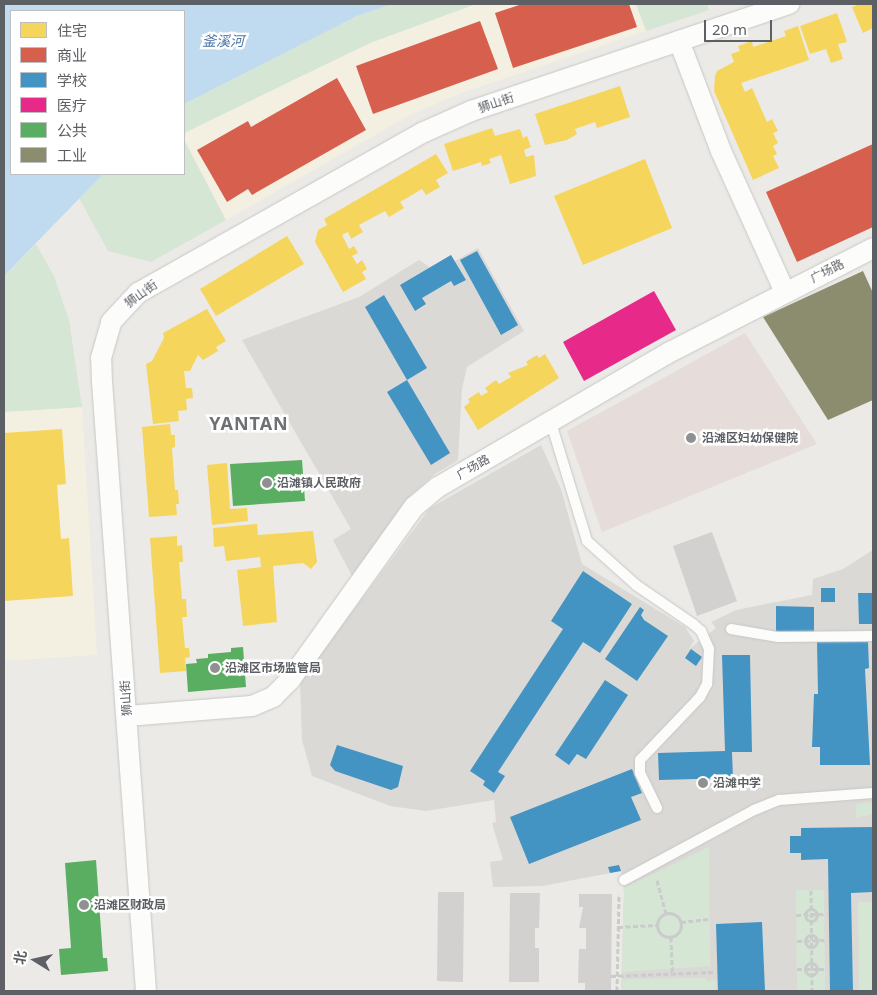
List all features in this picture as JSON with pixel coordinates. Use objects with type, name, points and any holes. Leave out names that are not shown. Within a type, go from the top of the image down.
[{"type":"street","name":"狮山街","points":[[146,991],[101,358],[111,322],[123,306],[138,293],[424,132],[471,111],[789,4]]},
{"type":"street","points":[[679,41],[721,151],[785,292]]},
{"type":"street","name":"广场路","points":[[127,716],[252,706],[273,697],[290,680],[414,507],[438,487],[551,423],[670,352],[873,248]]},
{"type":"lane","points":[[551,423],[588,541],[636,585],[701,631],[709,649],[707,684],[700,697],[640,760],[640,772],[657,808]]},
{"type":"lane","points":[[731,629],[778,637],[873,636]]},
{"type":"lane","points":[[624,880],[754,810],[779,800],[873,793]]},
{"type":"path","points":[[654,865],[666,914],[658,925]]},
{"type":"path","points":[[811,890],[812,991]]},
{"type":"path","points":[[617,991],[619,895]]},
{"type":"path","points":[[811,909],[817,915]]},
{"type":"path","points":[[805,915],[811,909]]},
{"type":"path","points":[[658,925],[661,934],[671,937],[678,934],[681,922],[678,916],[666,914]]},
{"type":"path","points":[[796,915],[824,914]]},
{"type":"path","points":[[805,915],[811,921]]},
{"type":"path","points":[[811,921],[817,915]]},
{"type":"path","points":[[681,922],[710,919]]},
{"type":"path","points":[[618,927],[658,925]]},
{"type":"path","points":[[811,935],[817,940]]},
{"type":"path","points":[[805,941],[811,935]]},
{"type":"path","points":[[671,937],[672,974]]},
{"type":"path","points":[[811,947],[817,940]]},
{"type":"path","points":[[797,941],[825,940]]},
{"type":"path","points":[[805,941],[811,947]]},
{"type":"path","points":[[811,963],[817,969]]},
{"type":"path","points":[[805,969],[811,963]]},
{"type":"path","points":[[797,969],[825,968]]},
{"type":"path","points":[[805,969],[812,975]]},
{"type":"path","points":[[812,975],[817,969]]},
{"type":"path","points":[[611,976],[715,972]]},
{"type":"shaded area","points":[[476,4],[636,4],[646,31],[464,92],[412,114],[226,220],[185,141],[186,132],[370,43]]},
{"type":"shaded area","points":[[478,248],[524,331],[467,367],[462,389],[458,460],[435,474],[407,499],[352,576],[333,540],[351,529],[242,340],[359,297],[419,260],[430,267],[451,255],[455,261]]},
{"type":"shaded area","name":"沿滩区妇幼保健院","points":[[745,333],[817,444],[602,532],[567,431]]},
{"type":"shaded area","points":[[82,407],[97,655],[4,661],[4,412]]},
{"type":"shaded area","points":[[541,445],[561,489],[582,564],[685,627],[694,641],[689,649],[716,628],[711,622],[736,610],[812,595],[813,579],[843,569],[873,550],[873,991],[621,991],[624,893],[621,871],[542,886],[493,887],[490,862],[503,860],[492,823],[496,822],[494,800],[426,811],[390,806],[312,776],[302,740],[300,681],[430,508]]},
{"type":"green space","points":[[392,4],[476,4],[370,43],[186,132],[185,136],[185,103],[357,16]]},
{"type":"green space","points":[[636,4],[707,4],[709,10],[646,31]]},
{"type":"green space","points":[[185,142],[226,220],[151,262],[108,251],[79,198],[102,175],[185,175]]},
{"type":"green space","points":[[36,244],[54,276],[69,320],[82,407],[4,412],[4,276]]},
{"type":"green space","points":[[873,802],[873,814],[856,818],[856,804]]},
{"type":"green space","points":[[709,847],[710,966],[622,972],[624,888]]},
{"type":"green space","points":[[796,890],[824,890],[825,991],[797,991]]},
{"type":"green space","points":[[858,902],[873,902],[873,991],[859,991]]},
{"type":"green space","points":[[706,978],[706,981],[716,980],[716,991],[621,991],[622,979]]},
{"type":"water","name":"釜溪河","points":[[4,4],[392,4],[357,16],[185,103],[185,10],[10,10],[10,175],[102,175],[4,276]]},
{"type":"building: 住宅","points":[[860,4],[873,4],[873,28],[863,33],[852,7]]},
{"type":"building: 住宅","points":[[837,13],[847,42],[838,44],[843,59],[831,63],[826,49],[810,54],[800,26]]},
{"type":"building: 住宅","points":[[798,26],[809,60],[741,83],[745,92],[752,88],[767,122],[772,119],[778,131],[773,133],[778,143],[773,146],[777,154],[773,156],[779,168],[753,180],[714,91],[715,76],[717,71],[734,62],[731,54],[740,51],[738,46],[752,41],[753,47],[786,36],[784,31]]},
{"type":"building: 住宅","points":[[620,86],[630,117],[597,128],[595,122],[575,129],[577,134],[567,140],[545,145],[535,114]]},
{"type":"building: 住宅","points":[[492,128],[495,136],[520,129],[523,138],[527,136],[531,147],[524,150],[526,157],[534,155],[536,176],[510,184],[501,155],[489,159],[491,163],[482,166],[481,162],[453,171],[444,144]]},
{"type":"building: 住宅","points":[[436,154],[448,173],[436,180],[440,187],[426,195],[422,189],[400,202],[404,208],[389,217],[385,211],[359,225],[363,232],[351,239],[348,232],[342,235],[349,249],[354,246],[358,253],[352,256],[357,264],[362,260],[367,269],[362,272],[366,279],[343,292],[315,242],[318,230],[327,225],[324,219]]},
{"type":"building: 住宅","points":[[645,159],[672,228],[583,265],[554,196]]},
{"type":"building: 住宅","points":[[287,236],[304,264],[216,316],[200,289]]},
{"type":"building: 住宅","points":[[207,309],[226,341],[216,347],[218,351],[203,360],[198,355],[190,371],[184,371],[186,388],[192,388],[193,398],[186,399],[187,410],[178,411],[179,421],[153,424],[146,364],[152,361],[164,338],[163,333]]},
{"type":"building: 住宅","points":[[545,354],[559,378],[478,430],[464,407],[470,402],[468,399],[479,392],[481,396],[488,392],[485,388],[496,380],[499,384],[511,377],[508,373],[528,365],[526,362],[537,355],[539,358]]},
{"type":"building: 住宅","points":[[170,424],[171,435],[175,435],[175,447],[172,448],[175,490],[178,490],[179,504],[176,504],[177,515],[149,517],[142,427]]},
{"type":"building: 住宅","points":[[62,429],[66,484],[57,485],[61,539],[69,538],[73,596],[4,601],[4,433]]},
{"type":"building: 住宅","points":[[227,463],[230,509],[247,508],[248,521],[212,525],[207,465]]},
{"type":"building: 住宅","points":[[257,524],[258,535],[313,531],[317,562],[311,569],[303,563],[273,566],[277,622],[243,626],[237,570],[261,567],[260,557],[226,561],[224,546],[214,547],[213,528]]},
{"type":"building: 住宅","points":[[177,536],[177,546],[182,545],[183,562],[179,562],[182,599],[186,599],[187,617],[182,617],[185,648],[189,648],[190,657],[185,658],[186,671],[160,673],[150,538]]},
{"type":"building: 商业","points":[[522,4],[629,4],[637,27],[513,68],[495,13]]},
{"type":"building: 商业","points":[[480,21],[498,69],[373,114],[356,66]]},
{"type":"building: 商业","points":[[337,78],[366,130],[252,195],[248,189],[227,202],[197,150],[248,121],[251,127]]},
{"type":"building: 商业","points":[[873,144],[873,227],[797,262],[766,192]]},
{"type":"building: 学校","points":[[477,251],[518,325],[501,335],[460,260]]},
{"type":"building: 学校","points":[[451,255],[466,280],[454,286],[451,281],[422,298],[426,304],[415,311],[400,285]]},
{"type":"building: 学校","points":[[384,295],[427,368],[407,380],[365,307]]},
{"type":"building: 学校","points":[[407,380],[450,453],[431,465],[387,392]]},
{"type":"building: 学校","points":[[583,571],[632,604],[600,653],[583,642],[498,772],[505,776],[494,793],[483,785],[485,781],[470,771],[563,629],[551,621]]},
{"type":"building: 学校","points":[[821,588],[835,588],[835,602],[821,602]]},
{"type":"building: 学校","points":[[858,593],[873,593],[873,624],[859,624]]},
{"type":"building: 学校","points":[[776,606],[814,607],[814,632],[776,631]]},
{"type":"building: 学校","points":[[640,607],[644,610],[641,615],[644,620],[668,636],[637,681],[605,659]]},
{"type":"building: 学校","points":[[817,642],[868,642],[869,668],[865,669],[870,765],[820,765],[820,747],[812,747],[814,694],[818,694]]},
{"type":"building: 学校","points":[[691,649],[702,657],[696,666],[685,658]]},
{"type":"building: 学校","points":[[722,655],[750,655],[752,752],[732,752],[733,778],[659,780],[658,753],[725,751]]},
{"type":"building: 学校","points":[[605,680],[628,695],[586,759],[577,754],[569,765],[555,755]]},
{"type":"building: 学校","points":[[337,745],[403,766],[398,787],[391,790],[335,771],[330,765]]},
{"type":"building: 学校","points":[[632,769],[642,793],[631,797],[641,820],[529,864],[510,817]]},
{"type":"building: 学校","points":[[873,827],[873,892],[851,893],[853,991],[830,991],[828,859],[801,860],[801,853],[790,853],[790,836],[801,836],[801,828]]},
{"type":"building: 学校","points":[[619,865],[621,871],[610,873],[608,867]]},
{"type":"building: 学校","points":[[762,922],[765,991],[718,991],[716,924]]},
{"type":"building: 医疗","points":[[654,291],[676,330],[584,381],[563,342]]},
{"type":"building: 公共","name":"沿滩镇人民政府","points":[[302,460],[305,501],[233,506],[230,464]]},
{"type":"building: 公共","name":"沿滩区市场监管局","points":[[243,647],[246,687],[188,692],[186,664],[197,663],[196,659],[208,658],[208,654],[231,652],[231,648]]},
{"type":"building: 公共","name":"沿滩区财政局","points":[[96,860],[103,958],[107,958],[108,971],[61,975],[59,949],[71,948],[65,863]]},
{"type":"building: 工业","points":[[863,271],[873,293],[873,400],[828,420],[763,317]]},
{"type":"building: 其他","points":[[712,532],[737,601],[697,616],[673,546]]},
{"type":"building: 其他","points":[[438,892],[464,892],[463,982],[437,981]]},
{"type":"building: 其他","points":[[510,893],[540,893],[539,928],[535,928],[535,948],[539,948],[539,982],[509,982]]},
{"type":"building: 其他","points":[[579,894],[612,894],[611,991],[585,991],[585,983],[578,983],[579,949],[586,949],[586,928],[579,928],[583,907],[579,907]]},
{"type":"place","name":"沿滩区妇幼保健院","points":[[691,438]]},
{"type":"place","name":"沿滩镇人民政府","points":[[267,483]]},
{"type":"place","name":"沿滩区市场监管局","points":[[215,668]]},
{"type":"place","name":"沿滩中学","points":[[703,783]]},
{"type":"place","name":"沿滩区财政局","points":[[84,905]]},
{"type":"district","name":"YANTAN","points":[[249,423]]}]
